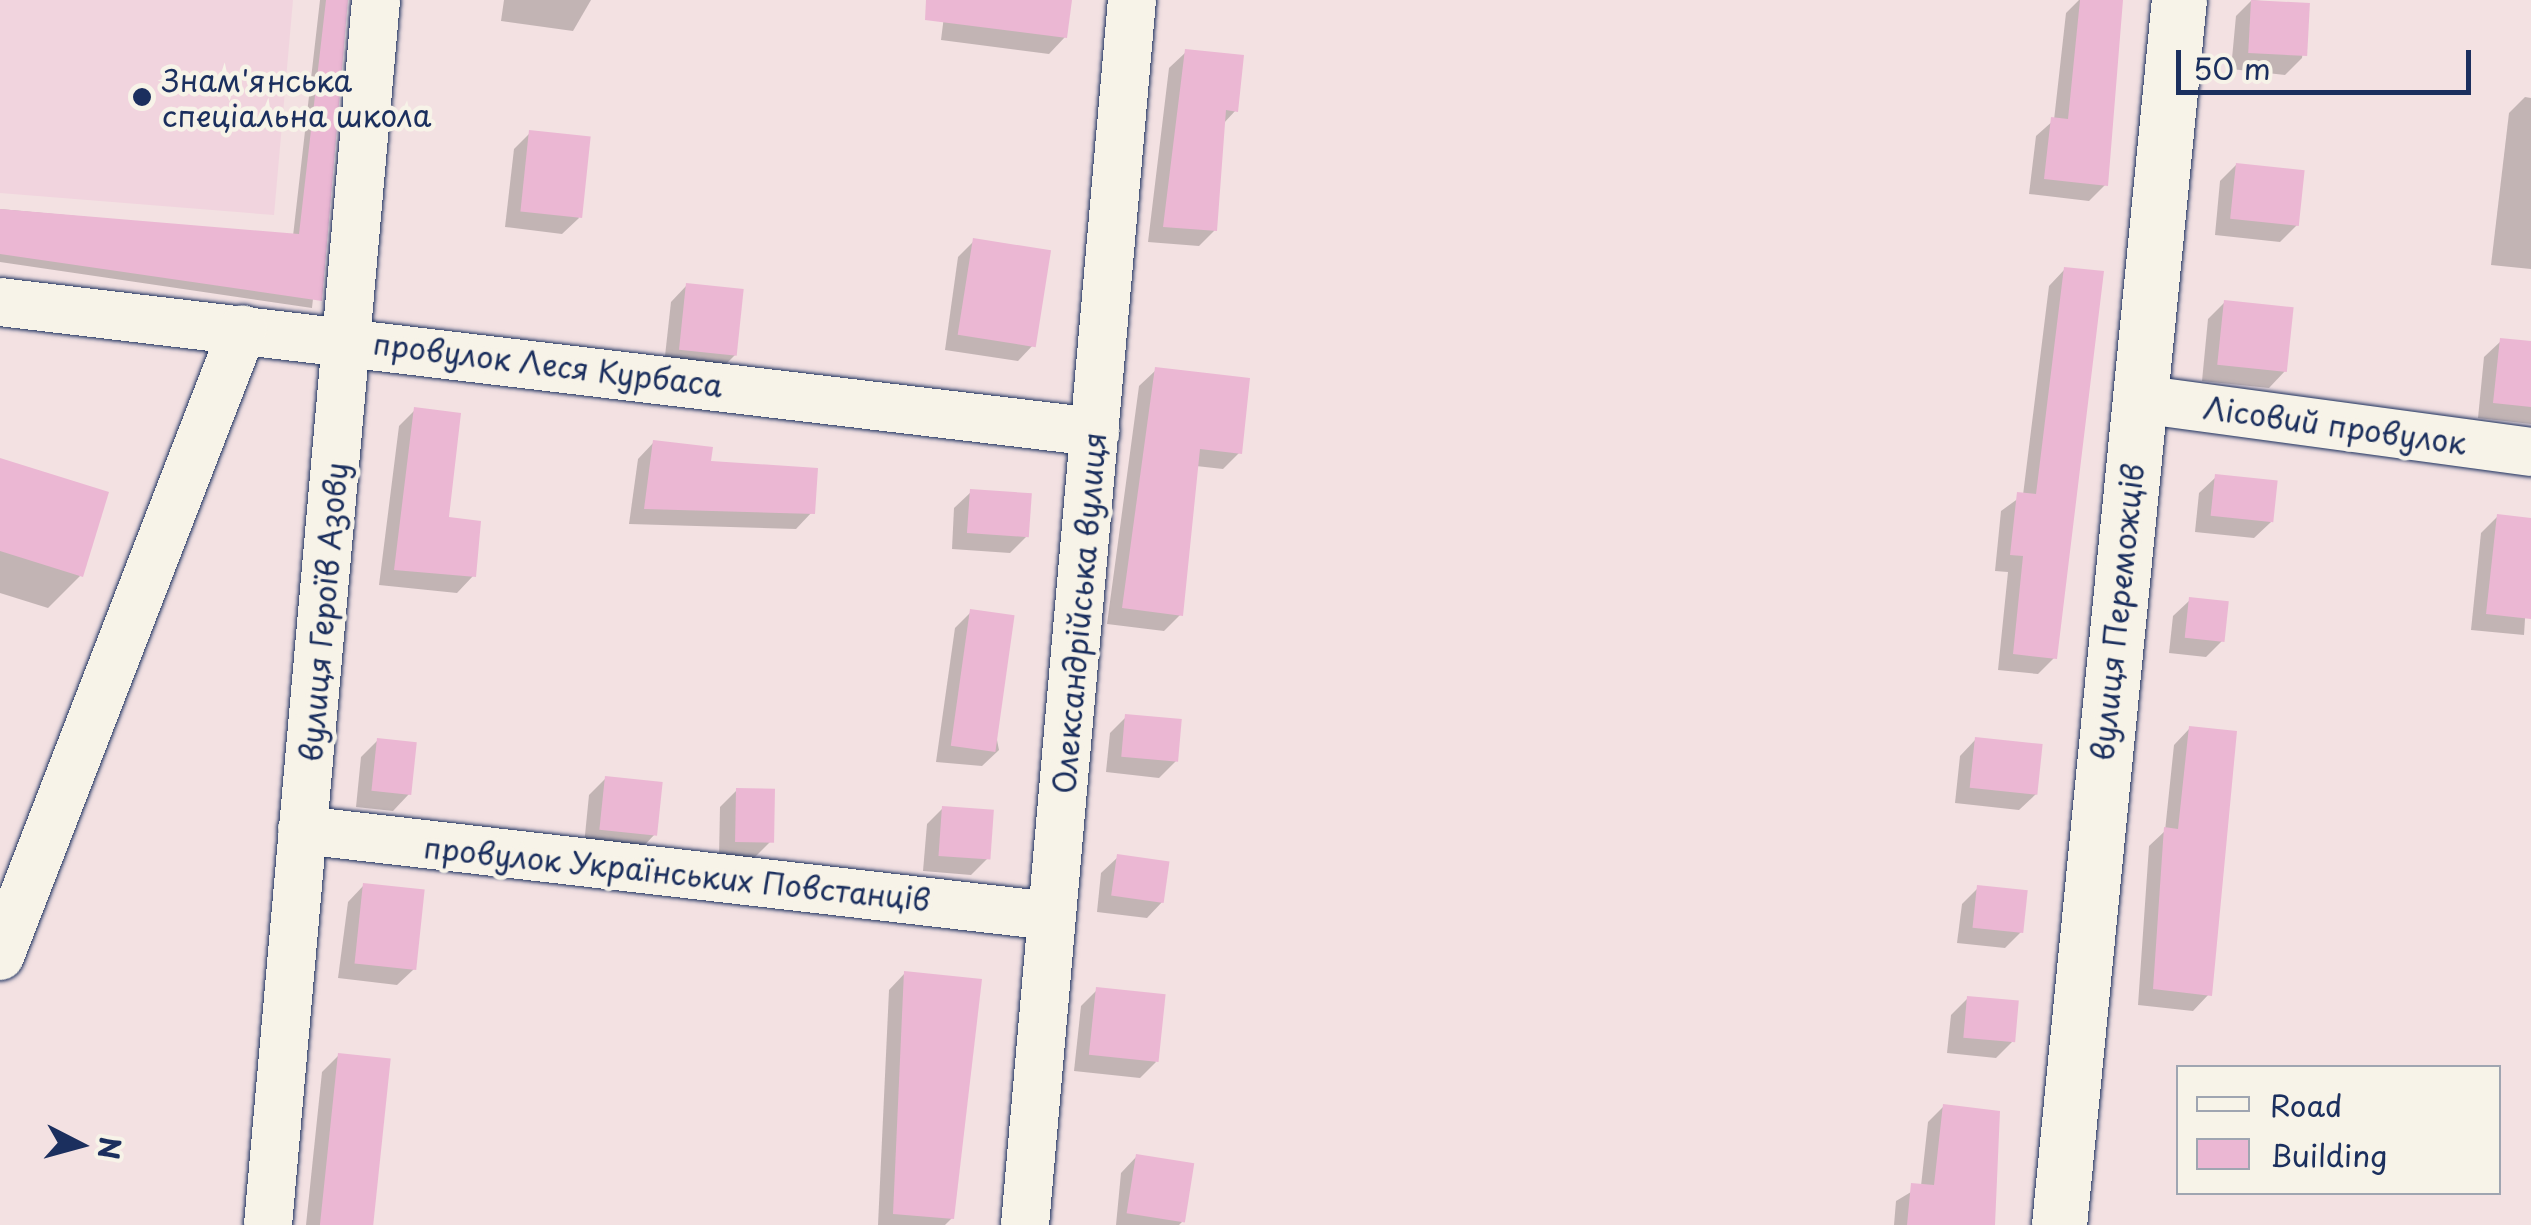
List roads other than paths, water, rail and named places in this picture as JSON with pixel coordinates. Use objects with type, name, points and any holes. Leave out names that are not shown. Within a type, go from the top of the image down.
[{"type":"street","name":"вулиця Героїв Азову","points":[[268,1225],[344,384],[341,338],[376,0]]},
{"type":"street","name":"Олександрійська вулиця","points":[[1025,1225],[1132,0]]},
{"type":"street","name":"вулиця Переможців","points":[[2058,1225],[2179,0]]},
{"type":"street","name":"провулок Леся Курбаса","points":[[0,302],[341,338],[1095,432]]},
{"type":"street","points":[[0,956],[243,328]]},
{"type":"street","name":"Лісовий провулок","points":[[2138,398],[2531,452]]},
{"type":"street","name":"провулок Українських Повстанців","points":[[302,830],[1052,916]]},
{"type":"place","name":"Знам'янська спеціальна школа","points":[[142,97]]}]
